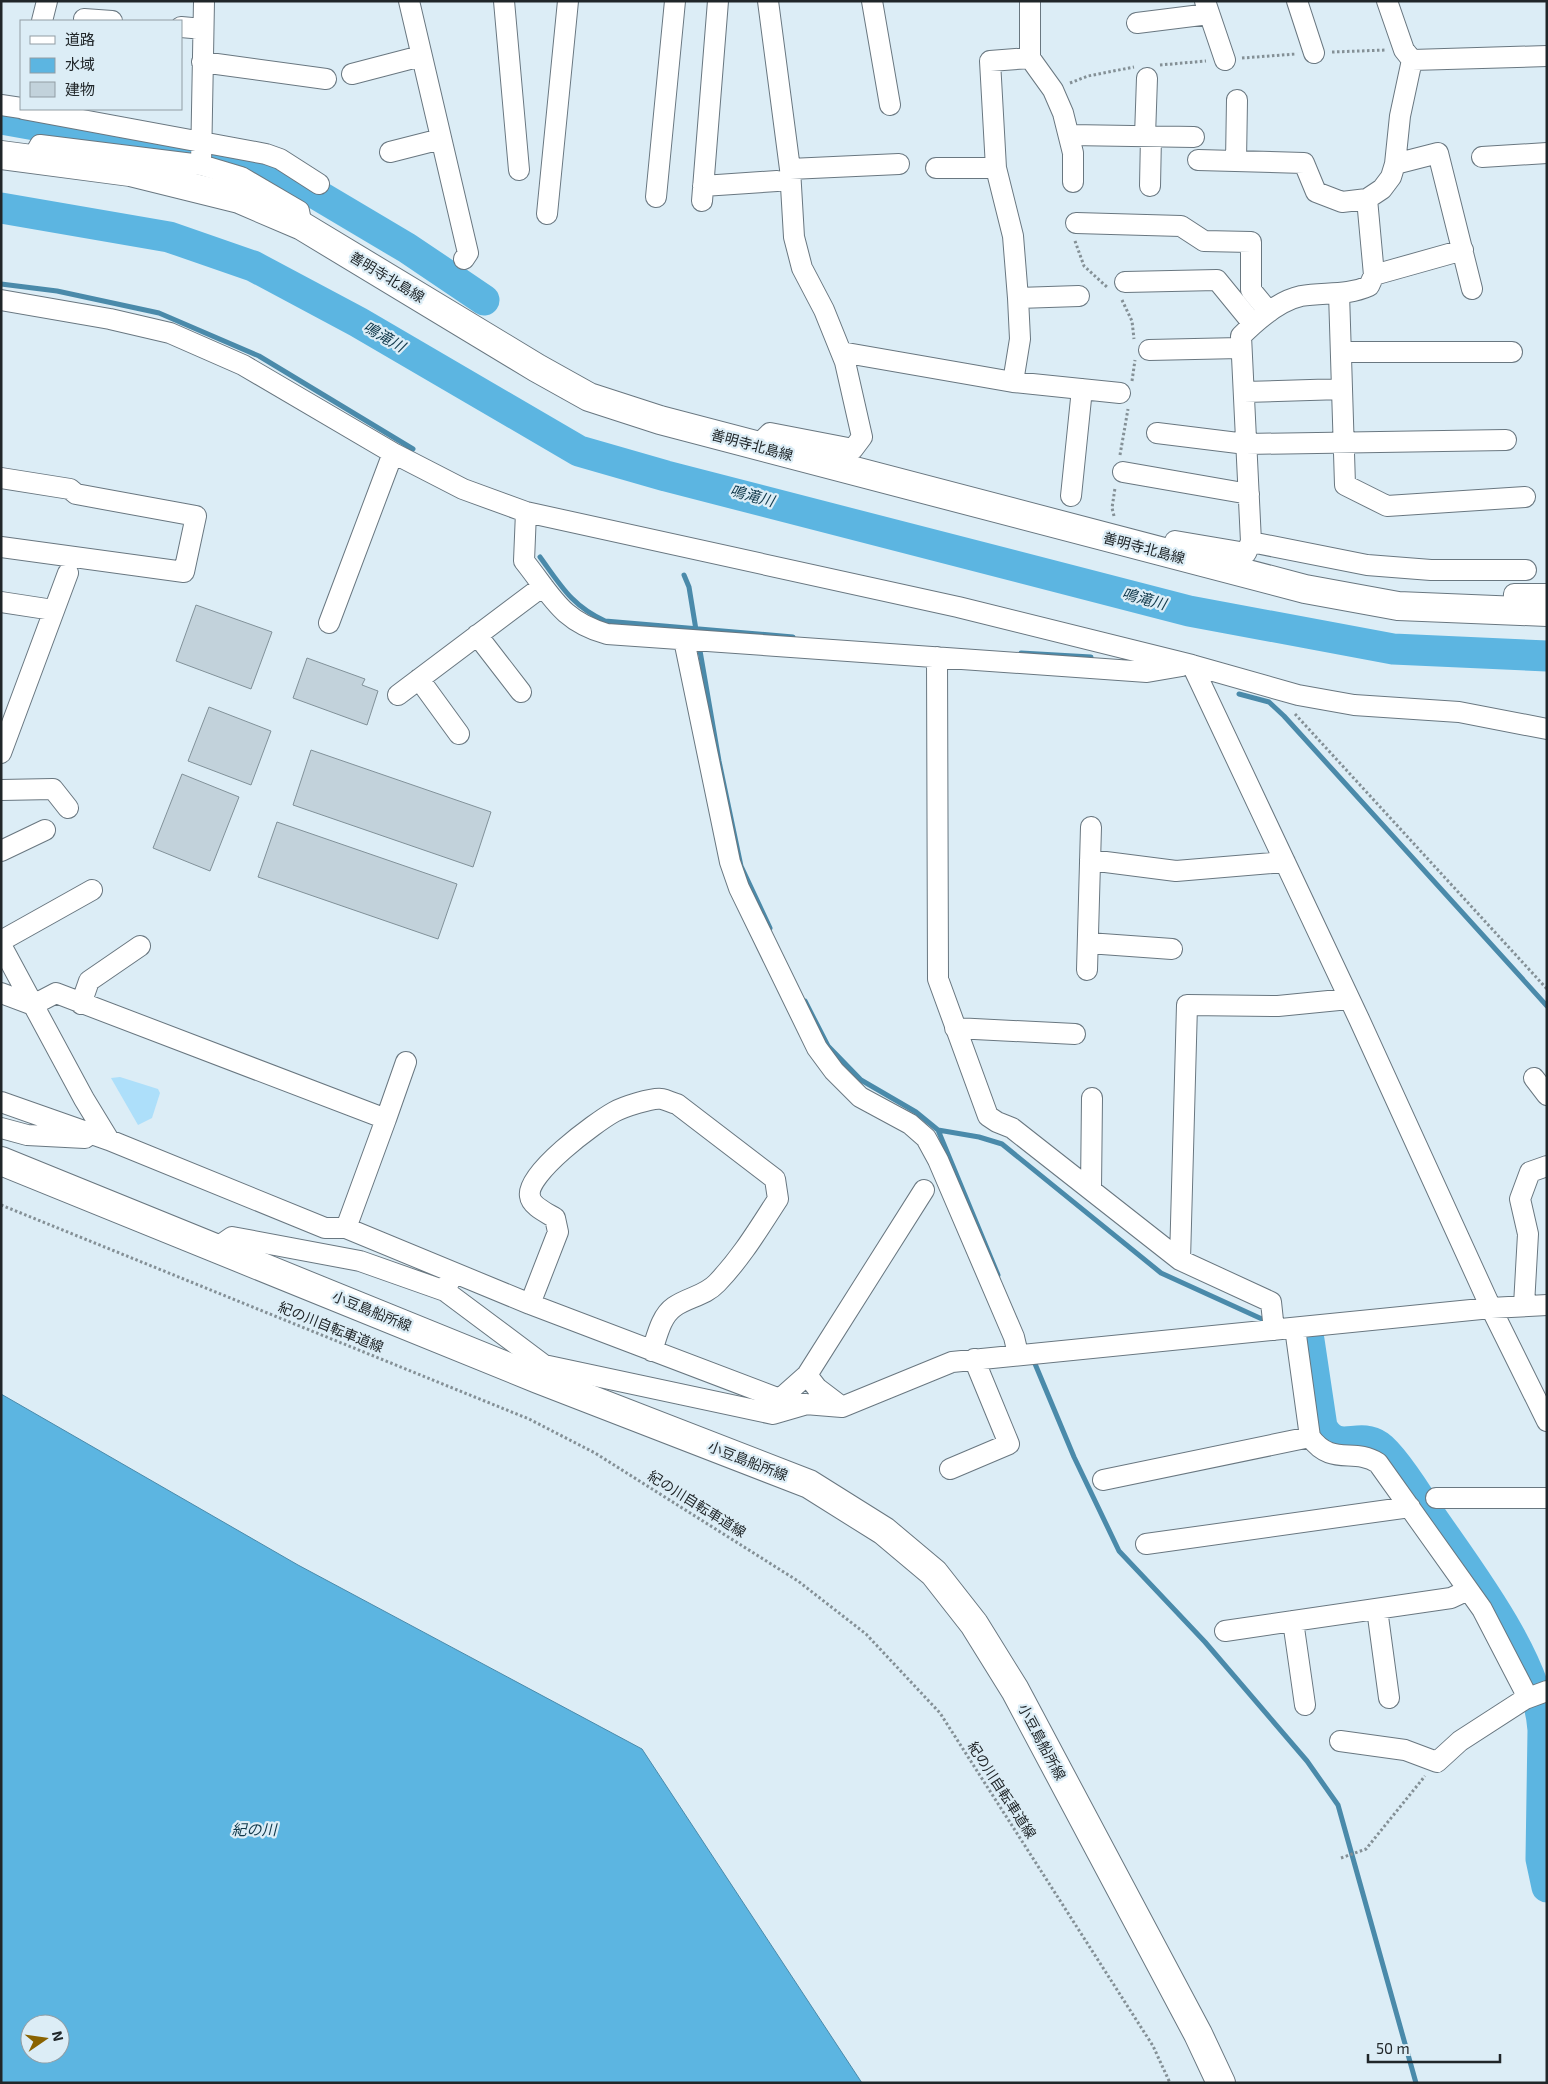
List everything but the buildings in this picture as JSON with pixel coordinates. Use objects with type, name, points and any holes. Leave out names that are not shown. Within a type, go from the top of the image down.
[{"type":"main road","name":"善明寺北島線","points":[[11,153],[130,172],[230,197],[302,226],[537,368],[589,397],[660,420],[756,447],[1305,589],[1398,606],[1547,612]]},
{"type":"main road","name":"小豆島船所線","points":[[1,1162],[216,1248],[541,1372],[808,1484],[884,1531],[934,1573],[974,1624],[1015,1690],[1198,2034],[1221,2083]]},
{"type":"street","points":[[42,20],[47,1]]},
{"type":"street","points":[[201,165],[204,1]]},
{"type":"street","points":[[408,1],[468,253],[464,259]]},
{"type":"street","points":[[504,1],[519,170]]},
{"type":"street","points":[[547,214],[568,1]]},
{"type":"street","points":[[656,197],[676,1]]},
{"type":"street","points":[[718,1],[702,194],[783,175],[899,164]]},
{"type":"street","points":[[756,447],[770,433],[853,450],[862,437],[841,352],[824,310],[802,268],[796,245],[783,175],[768,1]]},
{"type":"street","points":[[872,1],[890,106]]},
{"type":"street","points":[[1030,1],[1030,58],[1053,90],[1070,135],[1073,152],[1074,182]]},
{"type":"street","points":[[1297,1],[1314,53]]},
{"type":"street","points":[[1388,1],[1404,50],[1412,60]]},
{"type":"street","points":[[1136,23],[1207,8],[1225,60]]},
{"type":"street","points":[[84,19],[98,20]]},
{"type":"street","points":[[182,27],[203,29]]},
{"type":"street","points":[[352,74],[421,56]]},
{"type":"street","points":[[1412,60],[1547,56]]},
{"type":"street","points":[[1013,382],[1020,339],[1018,298],[1013,236],[996,168],[990,61],[1030,58]]},
{"type":"street","points":[[1198,160],[1304,163],[1316,192],[1342,202],[1367,199],[1382,189],[1391,177],[1395,164],[1400,116],[1412,60]]},
{"type":"street","points":[[202,62],[326,79]]},
{"type":"street","points":[[1147,78],[1150,186]]},
{"type":"street","points":[[1236,161],[1237,100]]},
{"type":"street","points":[[1,105],[20,109]]},
{"type":"street","points":[[28,110],[266,154],[280,159],[319,184]]},
{"type":"street","points":[[1070,135],[1194,137]]},
{"type":"street","points":[[390,152],[441,139]]},
{"type":"street","points":[[11,153],[40,145],[201,165],[241,177],[300,211],[302,226]]},
{"type":"street","points":[[1395,164],[1438,153],[1472,289]]},
{"type":"street","points":[[1482,157],[1547,153]]},
{"type":"street","points":[[936,168],[996,168]]},
{"type":"street","points":[[1171,555],[1175,541],[1246,553],[1251,542],[1244,392],[1240,348],[1241,336],[1282,303],[1300,296],[1358,291],[1369,286],[1374,275],[1367,199]]},
{"type":"street","points":[[1076,223],[1181,226],[1204,241],[1251,242],[1251,290],[1261,318]]},
{"type":"street","points":[[1374,275],[1463,250]]},
{"type":"street","points":[[1125,282],[1218,280],[1261,318]]},
{"type":"street","points":[[1339,293],[1346,485],[1388,506],[1525,497]]},
{"type":"street","points":[[1018,298],[1079,296]]},
{"type":"street","points":[[1,300],[110,319],[170,333],[243,365],[393,454],[463,489],[526,512],[958,607],[1192,665],[1278,689],[1354,705],[1459,712],[1547,729]]},
{"type":"street","points":[[1149,350],[1240,348]]},
{"type":"street","points":[[841,352],[1013,382],[1120,393]]},
{"type":"street","points":[[1341,352],[1512,352]]},
{"type":"street","points":[[1071,496],[1082,389]]},
{"type":"street","points":[[1244,392],[1342,389]]},
{"type":"street","points":[[1158,433],[1246,444],[1506,440]]},
{"type":"street","points":[[329,623],[393,454]]},
{"type":"street","points":[[1123,472],[1248,494]]},
{"type":"street","points":[[1,478],[70,489],[76,494],[196,516],[184,572],[1,547]]},
{"type":"street","points":[[526,512],[524,561],[567,616],[592,630],[607,634],[1147,672],[1192,665]]},
{"type":"street","points":[[1251,542],[1367,565],[1431,570],[1526,570]]},
{"type":"street","points":[[1,753],[68,573]]},
{"type":"street","points":[[398,695],[543,586]]},
{"type":"street","points":[[1513,611],[1514,594],[1547,594]]},
{"type":"street","points":[[1,602],[53,610]]},
{"type":"street","points":[[478,635],[521,692]]},
{"type":"street","points":[[693,640],[730,862],[739,888],[817,1048],[828,1063],[860,1097],[910,1124],[926,1138],[938,1160],[1021,1354]]},
{"type":"street","points":[[937,657],[938,979],[988,1116],[1012,1128],[1180,1260],[1271,1302],[1274,1330]]},
{"type":"street","points":[[1192,665],[1349,999],[1491,1308],[1547,1421]]},
{"type":"street","points":[[419,679],[459,734]]},
{"type":"street","points":[[1,790],[53,789],[68,808]]},
{"type":"street","points":[[1087,970],[1091,826]]},
{"type":"street","points":[[1,851],[45,830]]},
{"type":"street","points":[[1090,860],[1176,871],[1284,862]]},
{"type":"street","points":[[92,890],[1,943],[32,1005],[109,1140]]},
{"type":"street","points":[[1088,944],[1172,949]]},
{"type":"street","points":[[81,1004],[89,981],[140,946]]},
{"type":"street","points":[[1,993],[32,1005],[56,993],[386,1119]]},
{"type":"street","points":[[1180,1260],[1187,1004],[1278,1006],[1349,999]]},
{"type":"street","points":[[956,1028],[1076,1034]]},
{"type":"street","points":[[346,1228],[406,1062]]},
{"type":"street","points":[[1534,1078],[1547,1096]]},
{"type":"street","points":[[1091,1189],[1092,1098]]},
{"type":"street","points":[[530,1304],[558,1232],[555,1218],[535,1205],[530,1198],[529,1192],[538,1175],[551,1160],[615,1112],[662,1099],[677,1104],[775,1179],[778,1198],[748,1247],[716,1284],[704,1294],[674,1307],[664,1318],[652,1351]]},
{"type":"street","points":[[1,1102],[109,1140],[325,1228],[346,1228],[449,1282],[541,1372],[773,1414],[806,1404]]},
{"type":"street","points":[[1,1128],[27,1135],[109,1140]]},
{"type":"street","points":[[1524,1306],[1528,1234],[1520,1198],[1530,1172],[1547,1166]]},
{"type":"street","points":[[780,1398],[807,1375],[924,1190]]},
{"type":"street","points":[[216,1248],[232,1236],[360,1261],[449,1282],[530,1304],[780,1398],[806,1404],[842,1406],[952,1362],[1491,1308],[1547,1305]]},
{"type":"street","points":[[1295,1328],[1310,1437],[1326,1453],[1337,1456],[1366,1458],[1378,1463],[1468,1590],[1494,1633],[1524,1690],[1538,1695]]},
{"type":"street","points":[[950,1469],[1009,1444],[974,1359]]},
{"type":"street","points":[[807,1375],[817,1388],[842,1406]]},
{"type":"street","points":[[1103,1480],[1310,1437]]},
{"type":"street","points":[[1436,1498],[1547,1498]]},
{"type":"street","points":[[1146,1544],[1410,1507]]},
{"type":"street","points":[[1225,1631],[1451,1598],[1468,1590]]},
{"type":"street","points":[[1377,1609],[1389,1698]]},
{"type":"street","points":[[1293,1621],[1305,1706]]},
{"type":"street","points":[[1340,1741],[1405,1750],[1437,1762],[1460,1741],[1538,1695]]},
{"type":"path","points":[[1278,689],[1283,701],[1547,989]]},
{"type":"path","name":"紀の川自転車道線","points":[[1,1205],[529,1419],[595,1453],[798,1581],[866,1634],[940,1713],[1152,2046],[1170,2083]]},
{"type":"path","points":[[1341,1858],[1366,1849],[1437,1762]]},
{"type":"shaded area","points":[[120,1077],[158,1089],[160,1093],[152,1118],[138,1125],[111,1078]]},
{"type":"water","name":"紀の川","points":[[1,1394],[298,1565],[642,1749],[862,2083],[1,2083]]},
{"type":"waterway","points":[[1,119],[113,139],[186,148],[250,162],[279,172],[407,248],[484,300]]},
{"type":"waterway","name":"鳴滝川","points":[[1,208],[169,237],[253,266],[358,322],[579,451],[666,476],[1189,611],[1393,649],[1547,656]]},
{"type":"waterway","points":[[1,284],[57,291],[159,313],[259,356],[413,449]]},
{"type":"waterway","points":[[540,557],[575,602],[605,621],[793,637]]},
{"type":"waterway","points":[[684,575],[689,587],[697,636]]},
{"type":"waterway","points":[[699,645],[719,761],[741,866],[770,928]]},
{"type":"waterway","points":[[1021,653],[1091,657]]},
{"type":"waterway","points":[[1239,694],[1269,702],[1284,716],[1547,1006]]},
{"type":"waterway","points":[[805,1001],[828,1046],[861,1080],[916,1112],[938,1130],[998,1275]]},
{"type":"waterway","points":[[938,1130],[979,1137],[1002,1144],[1161,1273],[1262,1319]]},
{"type":"waterway","points":[[1309,1340],[1322,1427],[1328,1436],[1335,1440],[1341,1442],[1371,1442],[1379,1446],[1391,1458],[1499,1617],[1529,1675],[1539,1703],[1543,1730],[1541,1859],[1547,1887]]},
{"type":"waterway","points":[[1033,1359],[1074,1457],[1119,1551],[1205,1642],[1307,1761],[1338,1805],[1416,2083]]}]
